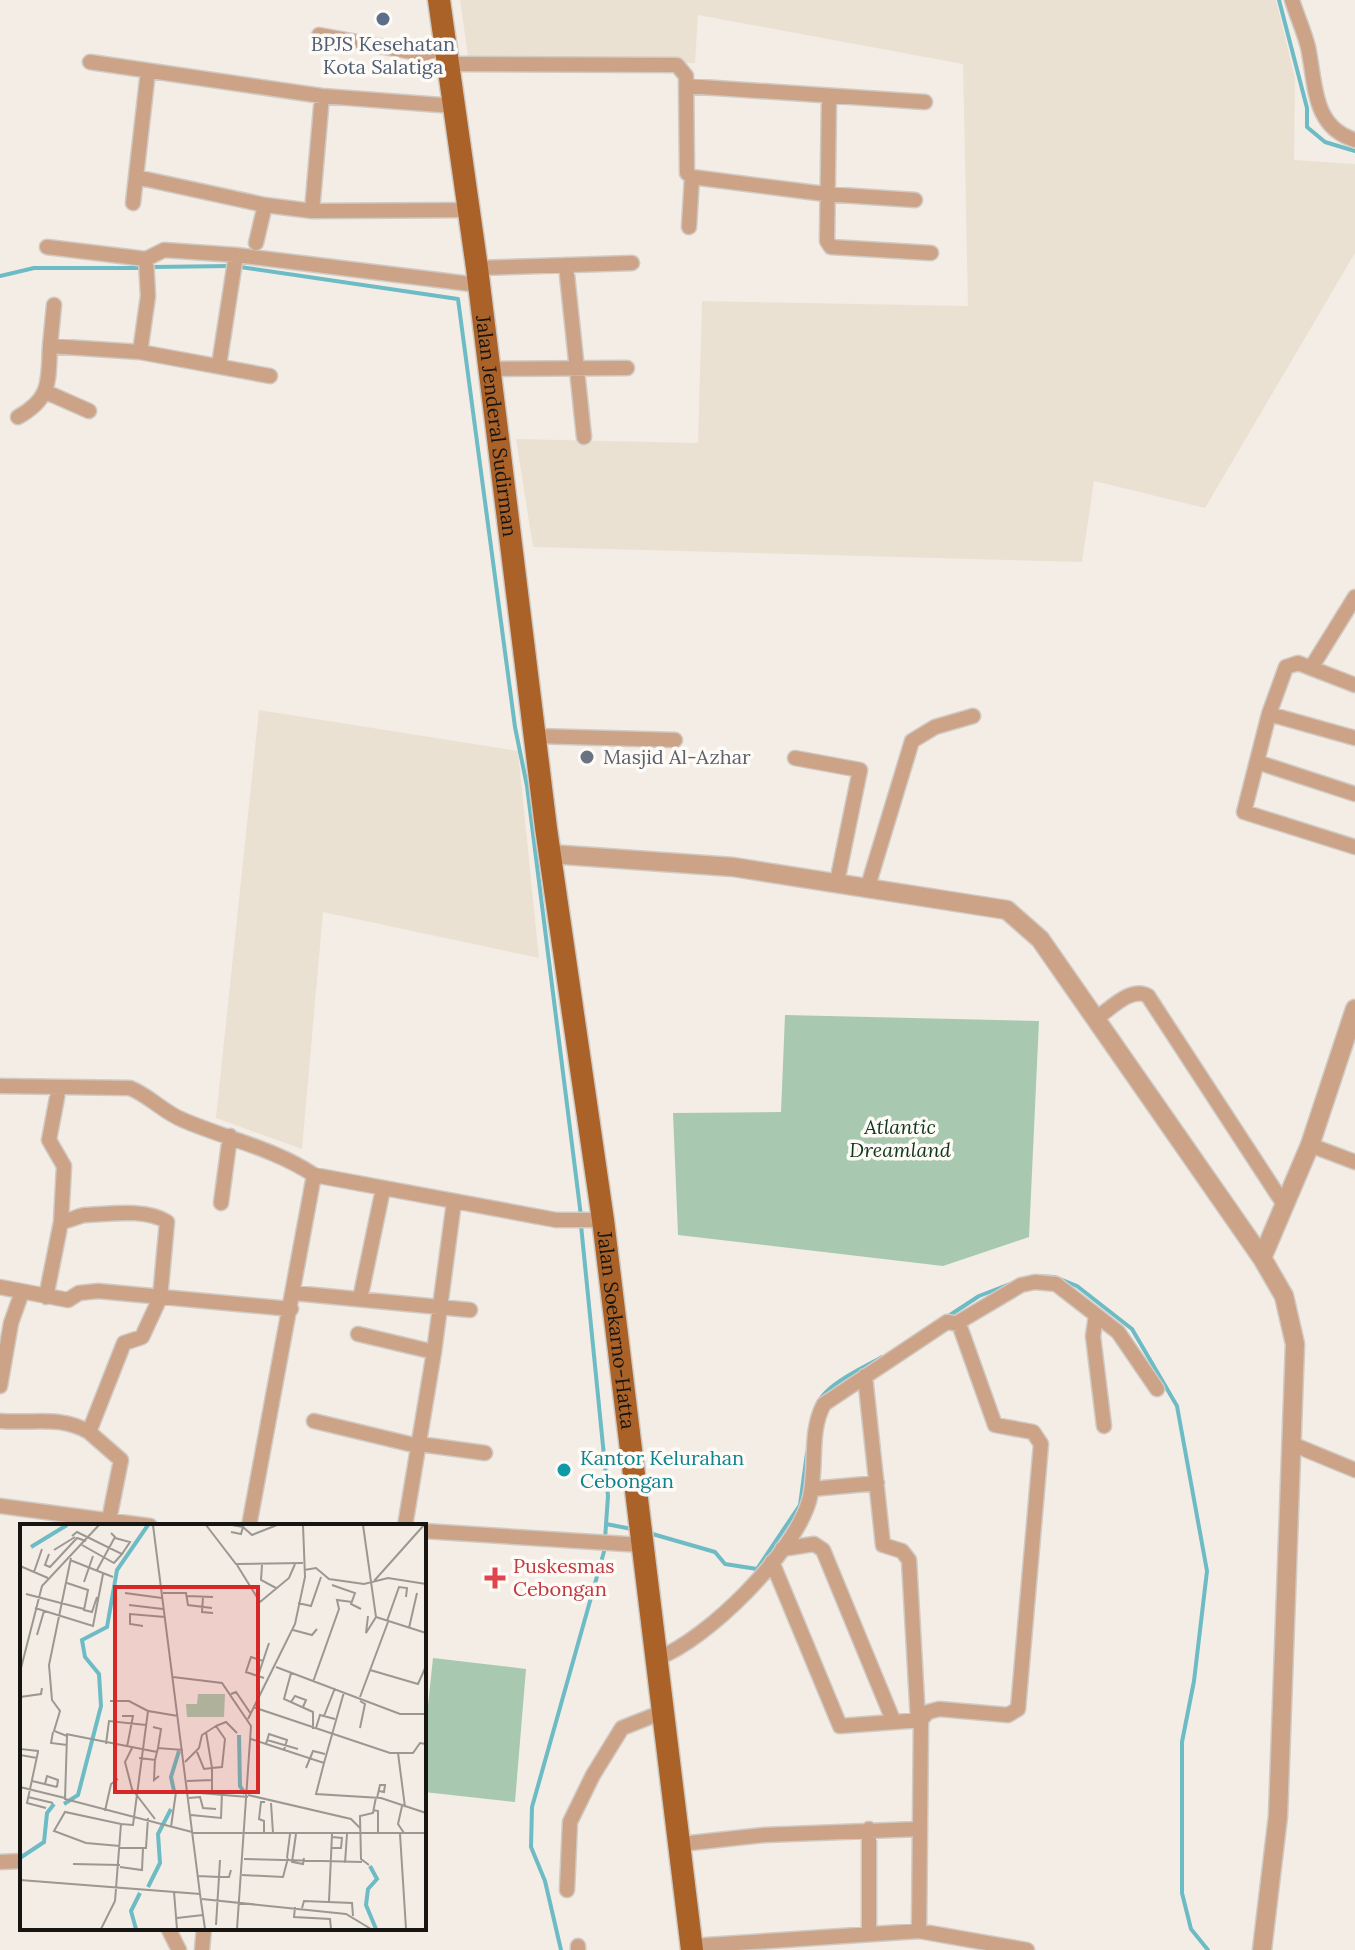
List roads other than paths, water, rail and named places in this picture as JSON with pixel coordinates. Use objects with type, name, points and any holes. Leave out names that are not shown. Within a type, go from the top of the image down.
[{"type":"main road","name":"Jalan Jenderal Sudirman","points":[[439,0],[490,369],[550,854]]},
{"type":"main road","name":"Jalan Soekarno-Hatta","points":[[550,854],[665,1711],[692,1948]]},
{"type":"street","points":[[1292,0],[1308,46],[1317,102],[1325,121],[1334,131],[1355,140]]},
{"type":"street","points":[[319,35],[423,54],[677,65],[686,76],[687,173],[692,177],[825,194],[915,200]]},
{"type":"street","points":[[90,62],[322,96],[454,106]]},
{"type":"street","points":[[133,203],[148,71]]},
{"type":"street","points":[[686,86],[829,98],[925,102]]},
{"type":"street","points":[[312,211],[322,96]]},
{"type":"street","points":[[829,98],[825,194],[827,241],[831,247],[931,253]]},
{"type":"street","points":[[136,177],[265,205],[312,211],[468,210]]},
{"type":"street","points":[[689,227],[692,177]]},
{"type":"street","points":[[256,243],[265,205]]},
{"type":"street","points":[[47,247],[147,268]]},
{"type":"street","points":[[140,352],[147,268],[164,250],[235,264],[478,277],[566,265],[632,263]]},
{"type":"street","points":[[219,365],[235,264]]},
{"type":"street","points":[[566,265],[584,437]]},
{"type":"street","points":[[18,417],[33,409],[46,392],[54,305]]},
{"type":"street","points":[[50,346],[140,352],[270,376]]},
{"type":"street","points":[[490,369],[627,368]]},
{"type":"street","points":[[46,392],[89,411]]},
{"type":"street","points":[[1311,668],[1355,597]]},
{"type":"street","points":[[1355,685],[1298,663],[1286,667],[1269,714],[1245,803],[1246,815],[1355,847]]},
{"type":"street","points":[[1269,714],[1355,738]]},
{"type":"street","points":[[868,886],[912,741],[935,727],[973,716]]},
{"type":"street","points":[[535,736],[675,740]]},
{"type":"street","points":[[795,758],[860,770],[837,882]]},
{"type":"street","points":[[1257,762],[1355,794]]},
{"type":"street","points":[[550,854],[733,867],[1007,910],[1040,939],[1262,1258],[1284,1296],[1293,1331],[1292,1444],[1278,1816],[1262,1950]]},
{"type":"street","points":[[1097,1018],[1131,995],[1140,992],[1148,996],[1285,1206]]},
{"type":"street","points":[[1262,1258],[1310,1145],[1355,1009]]},
{"type":"street","points":[[0,1086],[130,1088],[149,1096],[181,1120],[286,1157],[314,1175],[556,1220],[598,1222]]},
{"type":"street","points":[[46,1297],[61,1222],[64,1166],[49,1140],[59,1087]]},
{"type":"street","points":[[221,1203],[230,1136]]},
{"type":"street","points":[[1310,1145],[1355,1162]]},
{"type":"street","points":[[249,1524],[314,1175]]},
{"type":"street","points":[[360,1299],[383,1189]]},
{"type":"street","points":[[405,1524],[442,1306],[454,1202]]},
{"type":"street","points":[[61,1222],[81,1215],[110,1213],[162,1218],[167,1222],[160,1298],[142,1337],[124,1343],[89,1432]]},
{"type":"street","points":[[658,1658],[683,1647],[709,1629],[777,1556],[804,1514],[812,1489],[816,1424],[830,1398],[947,1322],[957,1323],[1021,1285],[1035,1282],[1056,1284],[1118,1332],[1157,1389]]},
{"type":"street","points":[[0,1287],[68,1300],[79,1293],[98,1291],[291,1309]]},
{"type":"street","points":[[0,1386],[11,1323],[22,1292]]},
{"type":"street","points":[[294,1293],[470,1310]]},
{"type":"street","points":[[1096,1315],[1093,1336],[1104,1426]]},
{"type":"street","points":[[777,1556],[840,1726],[919,1720],[935,1710],[1008,1715],[1019,1706],[1041,1444],[1033,1432],[995,1425],[963,1331],[957,1323]]},
{"type":"street","points":[[358,1334],[434,1352]]},
{"type":"street","points":[[865,1376],[883,1545],[902,1551],[909,1560],[919,1720],[919,1931]]},
{"type":"street","points":[[0,1421],[30,1424],[57,1419],[89,1432],[121,1460],[109,1520]]},
{"type":"street","points":[[314,1421],[418,1445],[485,1453]]},
{"type":"street","points":[[1292,1444],[1355,1470]]},
{"type":"street","points":[[812,1489],[877,1483]]},
{"type":"street","points":[[0,1506],[136,1524]]},
{"type":"street","points":[[426,1531],[592,1544],[609,1544],[641,1535]]},
{"type":"street","points":[[777,1556],[814,1544],[823,1550],[893,1720]]},
{"type":"street","points":[[567,1890],[570,1822],[593,1775],[622,1728],[665,1711]]},
{"type":"street","points":[[869,1829],[869,1934]]},
{"type":"street","points":[[681,1844],[764,1835],[919,1829]]},
{"type":"street","points":[[0,1862],[20,1861]]},
{"type":"street","points":[[169,1930],[179,1950]]},
{"type":"street","points":[[202,1950],[204,1930]]},
{"type":"street","points":[[692,1948],[919,1931],[1027,1950]]},
{"type":"waterway","points":[[1279,0],[1307,108],[1307,127],[1325,142],[1355,151]]},
{"type":"waterway","points":[[152,267],[231,266]]},
{"type":"waterway","points":[[240,267],[458,299],[515,727],[527,786],[581,1216]]},
{"type":"waterway","points":[[0,276],[34,268],[143,268]]},
{"type":"waterway","points":[[581,1225],[608,1496],[605,1539]]},
{"type":"waterway","points":[[1034,1276],[1055,1277],[1077,1286],[1132,1329],[1177,1406],[1207,1571],[1194,1681],[1182,1742],[1182,1893],[1191,1929],[1208,1950]]},
{"type":"waterway","points":[[947,1317],[979,1296],[1010,1284]]},
{"type":"waterway","points":[[814,1413],[817,1403],[832,1387],[882,1357]]},
{"type":"waterway","points":[[649,1533],[715,1552],[725,1564],[757,1569],[800,1505],[807,1453]]},
{"type":"waterway","points":[[606,1524],[632,1529]]},
{"type":"waterway","points":[[561,1950],[545,1881],[531,1847],[532,1807],[605,1548]]},
{"type":"place","name":"BPJS Kesehatan Kota Salatiga","points":[[383,19]]},
{"type":"place","name":"Masjid Al-Azhar","points":[[587,757]]},
{"type":"place","name":"Kantor Kelurahan Cebongan","points":[[564,1470]]},
{"type":"place","name":"Puskesmas Cebongan","points":[[495,1578]]},
{"type":"park label","name":"Atlantic Dreamland","points":[[900,1138]]}]
